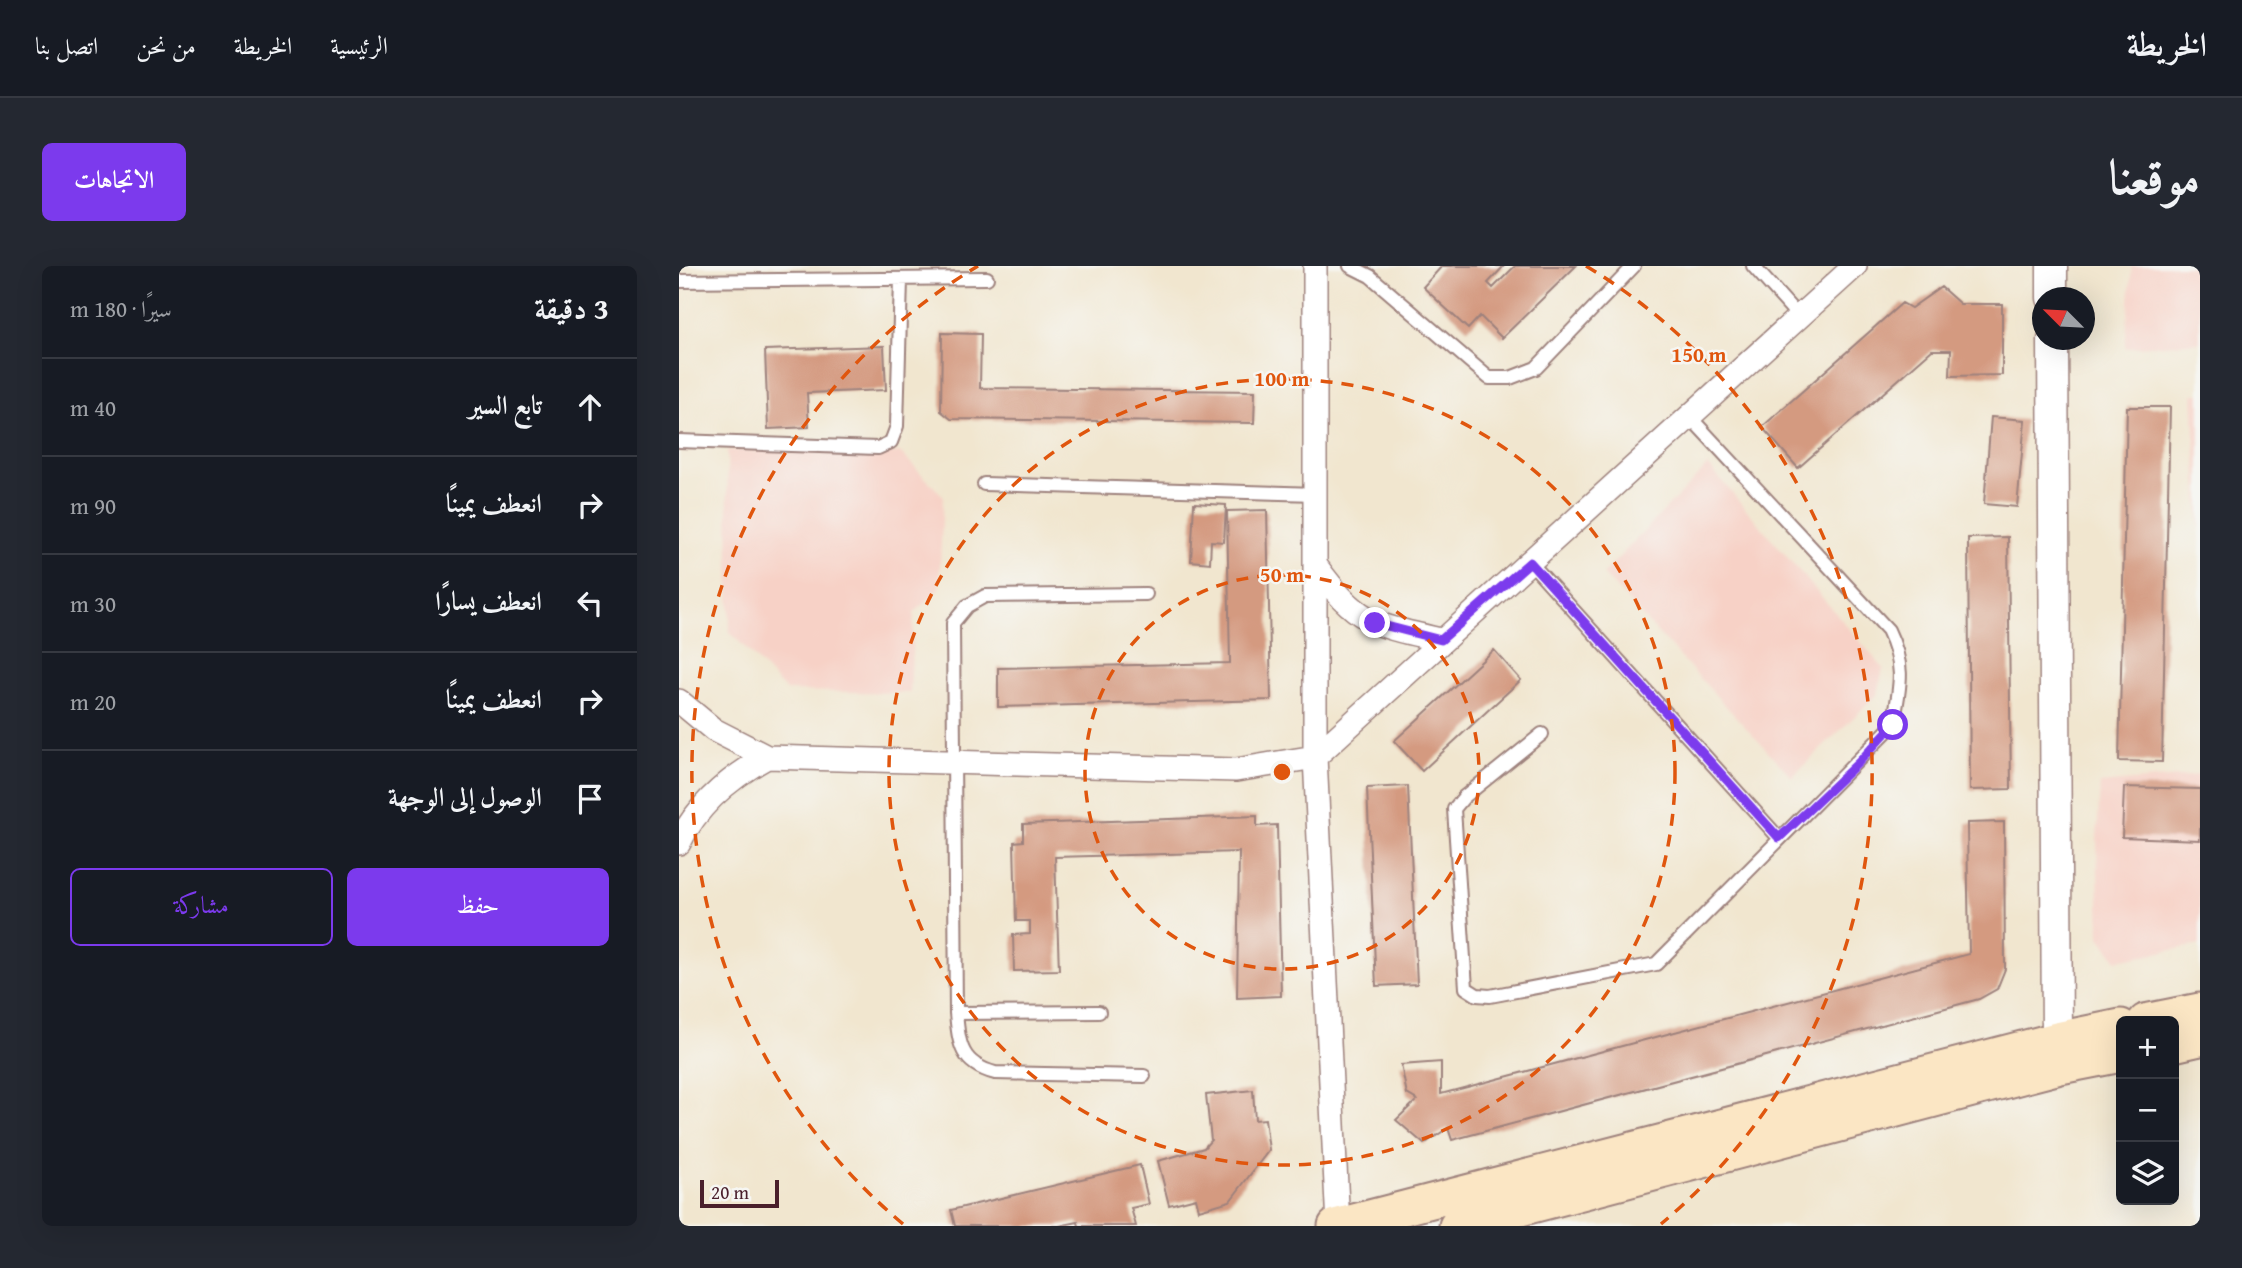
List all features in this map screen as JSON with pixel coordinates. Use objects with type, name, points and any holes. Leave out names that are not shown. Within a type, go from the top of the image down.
[{"type":"main road","points":[[2170,1016],[2200,1010]]},
{"type":"main road","points":[[1456,1226],[2059,1053],[2116,1028]]},
{"type":"main road","points":[[2179,1044],[2200,1040]]},
{"type":"main road","points":[[1337,1226],[2059,1053],[2116,1055]]},
{"type":"street","points":[[1315,266],[1315,757],[1337,1226]]},
{"type":"street","points":[[679,701],[714,730],[767,757],[1236,770],[1315,757],[1855,266]]},
{"type":"street","points":[[2052,266],[2053,287]]},
{"type":"street","points":[[2053,350],[2059,1053]]},
{"type":"street","points":[[1316,566],[1349,609],[1375,623],[1441,640]]},
{"type":"street","points":[[679,843],[704,805],[739,772],[767,757]]},
{"type":"lane","points":[[1350,266],[1370,276],[1489,378],[1510,378],[1535,368],[1634,266]]},
{"type":"lane","points":[[1753,266],[1800,317]]},
{"type":"lane","points":[[679,281],[987,278]]},
{"type":"lane","points":[[679,441],[878,448],[891,442],[897,426],[901,279]]},
{"type":"lane","points":[[1542,734],[1464,797],[1454,810],[1466,988],[1477,995],[1490,996],[1656,964],[1893,725],[1902,676],[1898,651],[1888,630],[1689,417]]},
{"type":"lane","points":[[984,484],[1316,494]]},
{"type":"lane","points":[[1530,562],[1779,838]]},
{"type":"lane","points":[[1144,1076],[995,1073],[979,1069],[967,1059],[958,1038],[953,623],[967,606],[985,596],[1146,594]]},
{"type":"lane","points":[[956,1013],[1099,1012]]},
{"type":"shaded area","points":[[2132,266],[2200,266],[2200,342],[2125,348]]},
{"type":"shaded area","points":[[2193,394],[2200,394],[2200,544]]},
{"type":"shaded area","points":[[727,450],[901,453],[943,496],[939,589],[914,613],[910,693],[786,691],[730,632]]},
{"type":"shaded area","points":[[1708,465],[1883,668],[1878,694],[1792,777],[1603,574]]},
{"type":"shaded area","points":[[2200,775],[2200,945],[2117,960],[2100,937],[2097,839],[2100,784]]},
{"type":"building","points":[[1442,266],[1504,266],[1488,283],[1493,288],[1515,266],[1576,266],[1502,338],[1480,316],[1468,329],[1423,287]]},
{"type":"building","points":[[1941,287],[1960,304],[2002,304],[2002,375],[1950,376],[1951,350],[1932,350],[1798,468],[1762,427],[1902,303],[1911,308]]},
{"type":"building","points":[[942,333],[981,334],[980,388],[1255,391],[1254,423],[951,419],[941,411]]},
{"type":"building","points":[[884,346],[886,390],[807,393],[809,427],[768,429],[765,350]]},
{"type":"building","points":[[2127,407],[2170,407],[2162,762],[2119,761]]},
{"type":"building","points":[[1991,417],[2025,420],[2017,507],[1984,504]]},
{"type":"building","points":[[1194,503],[1226,505],[1224,542],[1211,541],[1210,563],[1191,561]]},
{"type":"building","points":[[1267,510],[1271,700],[998,707],[998,668],[1230,663],[1227,511]]},
{"type":"building","points":[[2008,537],[2011,789],[1970,790],[1968,538]]},
{"type":"building","points":[[1494,650],[1521,680],[1422,771],[1394,741]]},
{"type":"building","points":[[1408,786],[1417,984],[1376,986],[1367,788]]},
{"type":"building","points":[[2124,787],[2200,789],[2200,840],[2122,837]]},
{"type":"building","points":[[1257,816],[1257,826],[1277,825],[1281,996],[1237,998],[1239,852],[1055,857],[1059,970],[1014,971],[1013,935],[1030,934],[1030,921],[1016,921],[1014,842],[1023,841],[1023,824]]},
{"type":"building","points":[[2004,822],[2005,969],[1997,989],[1979,999],[1452,1140],[1448,1128],[1424,1144],[1396,1120],[1417,1100],[1407,1094],[1401,1065],[1441,1062],[1441,1094],[1969,954],[1967,823]]},
{"type":"building","points":[[1253,1090],[1255,1120],[1265,1119],[1269,1150],[1230,1201],[1199,1210],[1196,1198],[1169,1205],[1158,1161],[1204,1148],[1211,1140],[1206,1095]]},
{"type":"building","points":[[1140,1165],[1149,1204],[1131,1208],[1136,1226],[1079,1226],[1078,1222],[1059,1226],[955,1226],[951,1210]]},
{"type":"route","points":[[1375,623],[1441,640],[1530,562],[1779,838],[1859,762],[1893,725]]}]
